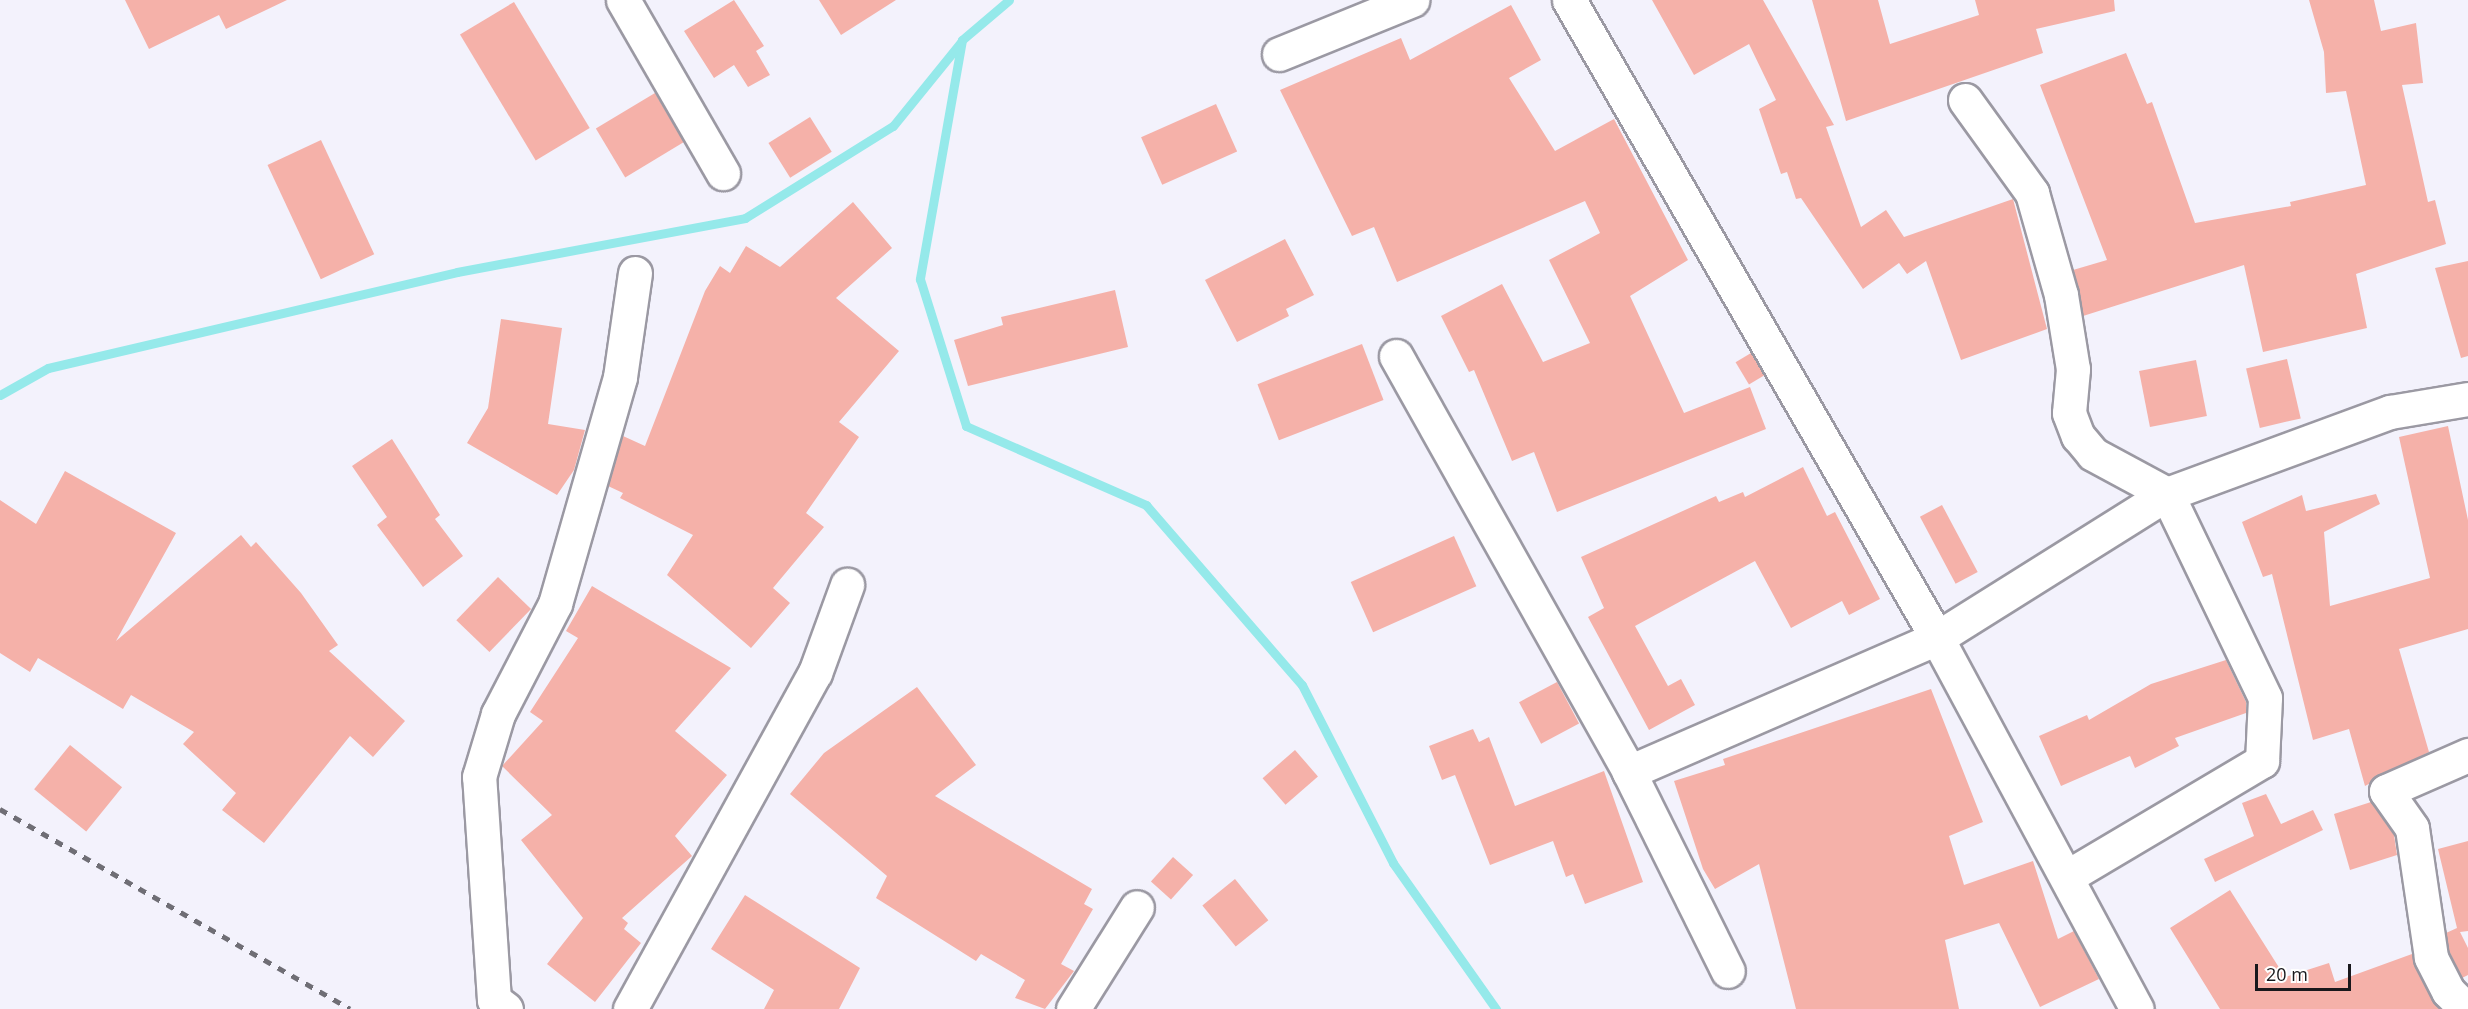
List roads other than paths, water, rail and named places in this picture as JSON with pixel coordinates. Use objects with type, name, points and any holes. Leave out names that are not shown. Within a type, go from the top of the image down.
[{"type":"street","points":[[623,0],[723,173]]},
{"type":"street","points":[[1279,54],[1412,0]]},
{"type":"street","points":[[1569,0],[1937,638],[2068,876],[2137,1009]]},
{"type":"street","points":[[1965,100],[2036,203],[2061,295],[2073,369],[2069,413],[2078,436],[2093,454],[2166,494],[2265,698],[2262,761],[2068,876]]},
{"type":"street","points":[[506,1009],[494,1000],[479,777],[498,714],[555,604],[620,377],[634,273]]},
{"type":"street","points":[[1396,356],[1629,772],[1728,971]]},
{"type":"street","points":[[1629,772],[1937,638],[2166,494],[2378,416],[2468,399]]},
{"type":"street","points":[[630,1009],[815,673],[847,585]]},
{"type":"street","points":[[2466,1009],[2448,992],[2431,957],[2412,828],[2386,791],[2468,755]]},
{"type":"street","points":[[1073,1009],[1137,907]]},
{"type":"waterway","points":[[1009,0],[962,40],[920,279],[966,426],[1146,505],[1302,685],[1393,863],[1496,1009]]},
{"type":"waterway","points":[[0,395],[48,368],[457,272],[745,218],[893,126],[961,42]]},
{"type":"railway","points":[[0,809],[350,1009]]}]
